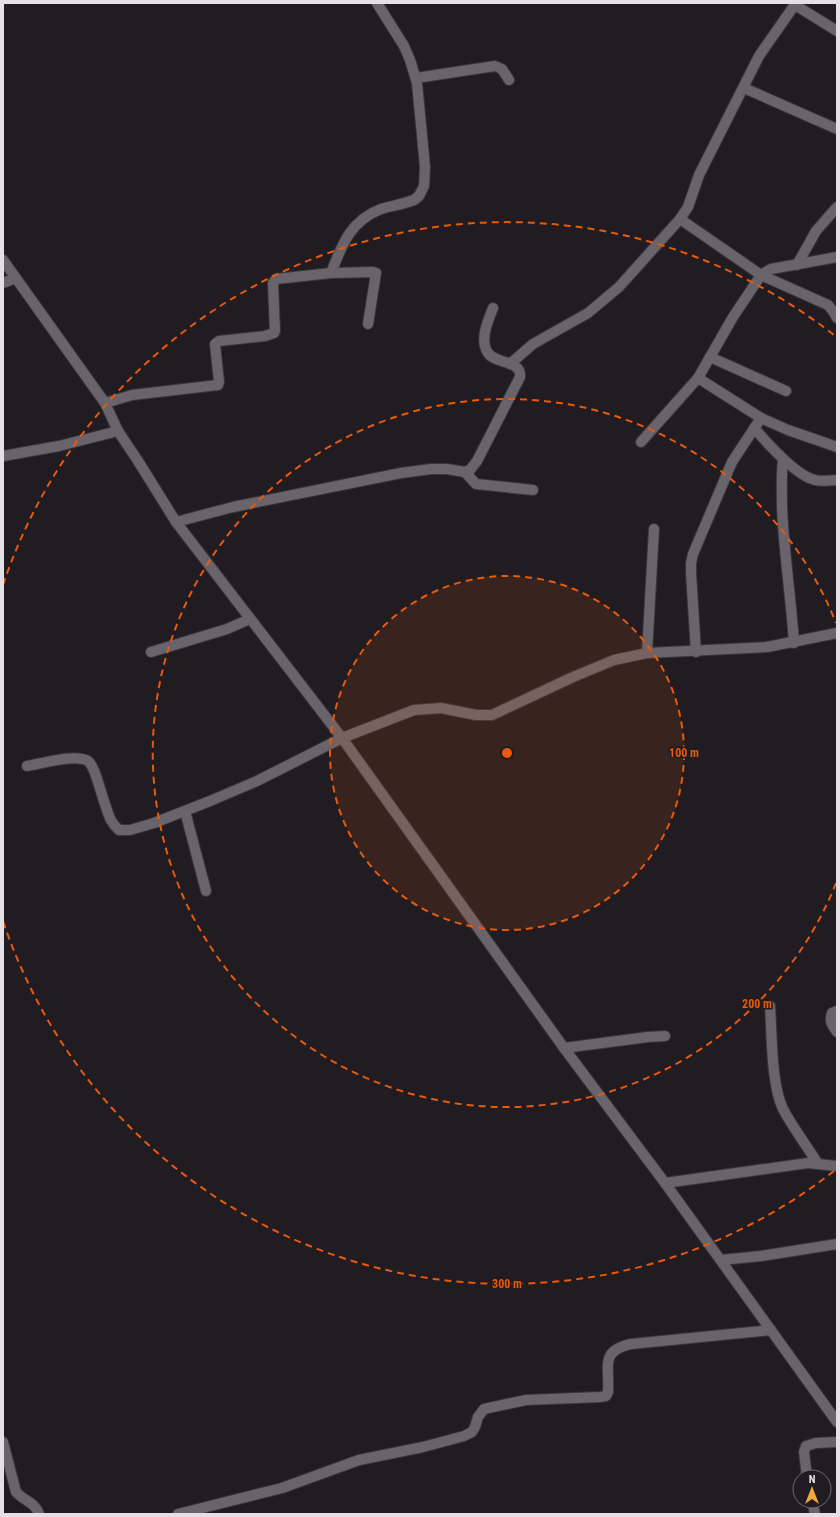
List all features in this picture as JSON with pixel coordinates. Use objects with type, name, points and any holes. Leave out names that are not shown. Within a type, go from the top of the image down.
[{"type":"street","points":[[331,273],[341,247],[350,232],[363,218],[379,210],[414,200],[419,196],[424,186],[424,153],[416,78],[404,46],[377,3]]},
{"type":"street","points":[[510,364],[533,344],[588,313],[610,296],[619,288],[680,220],[688,207],[699,175],[762,50],[795,4],[837,31]]},
{"type":"street","points":[[416,78],[495,66],[502,69],[509,80]]},
{"type":"street","points":[[744,88],[837,129]]},
{"type":"street","points":[[796,265],[816,231],[837,207]]},
{"type":"street","points":[[680,220],[761,275],[828,305],[836,313]]},
{"type":"street","points":[[641,442],[698,378],[733,318],[761,275],[771,269],[837,257]]},
{"type":"street","points":[[3,260],[105,403],[118,431],[138,460],[176,522],[342,738],[564,1048],[665,1183],[837,1422]]},
{"type":"street","points":[[105,403],[132,395],[218,385],[219,382],[215,344],[219,341],[265,336],[273,334],[275,331],[273,283],[278,278],[331,273],[376,273],[368,324]]},
{"type":"street","points":[[3,283],[16,278]]},
{"type":"street","points":[[176,522],[233,507],[400,474],[431,469],[447,469],[465,472],[470,470],[477,461],[520,377],[519,369],[490,356],[486,349],[484,334],[493,308]]},
{"type":"street","points":[[710,357],[786,391]]},
{"type":"street","points":[[698,378],[761,418],[788,430],[837,447]]},
{"type":"street","points":[[696,652],[691,573],[693,554],[732,462],[761,418]]},
{"type":"street","points":[[754,428],[783,460],[814,480],[837,480]]},
{"type":"street","points":[[3,456],[59,446],[118,431]]},
{"type":"street","points":[[783,460],[781,478],[783,540],[792,605],[794,643]]},
{"type":"street","points":[[465,472],[476,484],[533,490]]},
{"type":"street","points":[[647,653],[654,529]]},
{"type":"street","points":[[151,652],[227,629],[250,619]]},
{"type":"street","points":[[27,766],[67,758],[80,758],[88,761],[93,770],[111,823],[119,830],[130,830],[154,823],[257,781],[342,738],[400,715],[422,709],[441,708],[492,716],[573,677],[614,660],[647,653],[767,648],[837,633]]},
{"type":"street","points":[[185,810],[206,890]]},
{"type":"street","points":[[770,1006],[775,1085],[783,1109],[818,1164]]},
{"type":"street","points":[[837,1011],[832,1013],[830,1018],[831,1023],[837,1032]]},
{"type":"street","points":[[564,1048],[665,1036]]},
{"type":"street","points":[[665,1183],[808,1163],[837,1166]]},
{"type":"street","points":[[721,1260],[761,1256],[837,1244]]},
{"type":"street","points":[[178,1514],[282,1488],[359,1460],[423,1447],[464,1436],[472,1432],[478,1417],[484,1409],[526,1400],[606,1396],[608,1392],[608,1363],[611,1354],[621,1346],[771,1330]]},
{"type":"street","points":[[3,1442],[16,1492],[20,1497],[33,1504],[39,1514]]},
{"type":"street","points":[[806,1469],[804,1452],[806,1446],[816,1443],[837,1442]]}]
